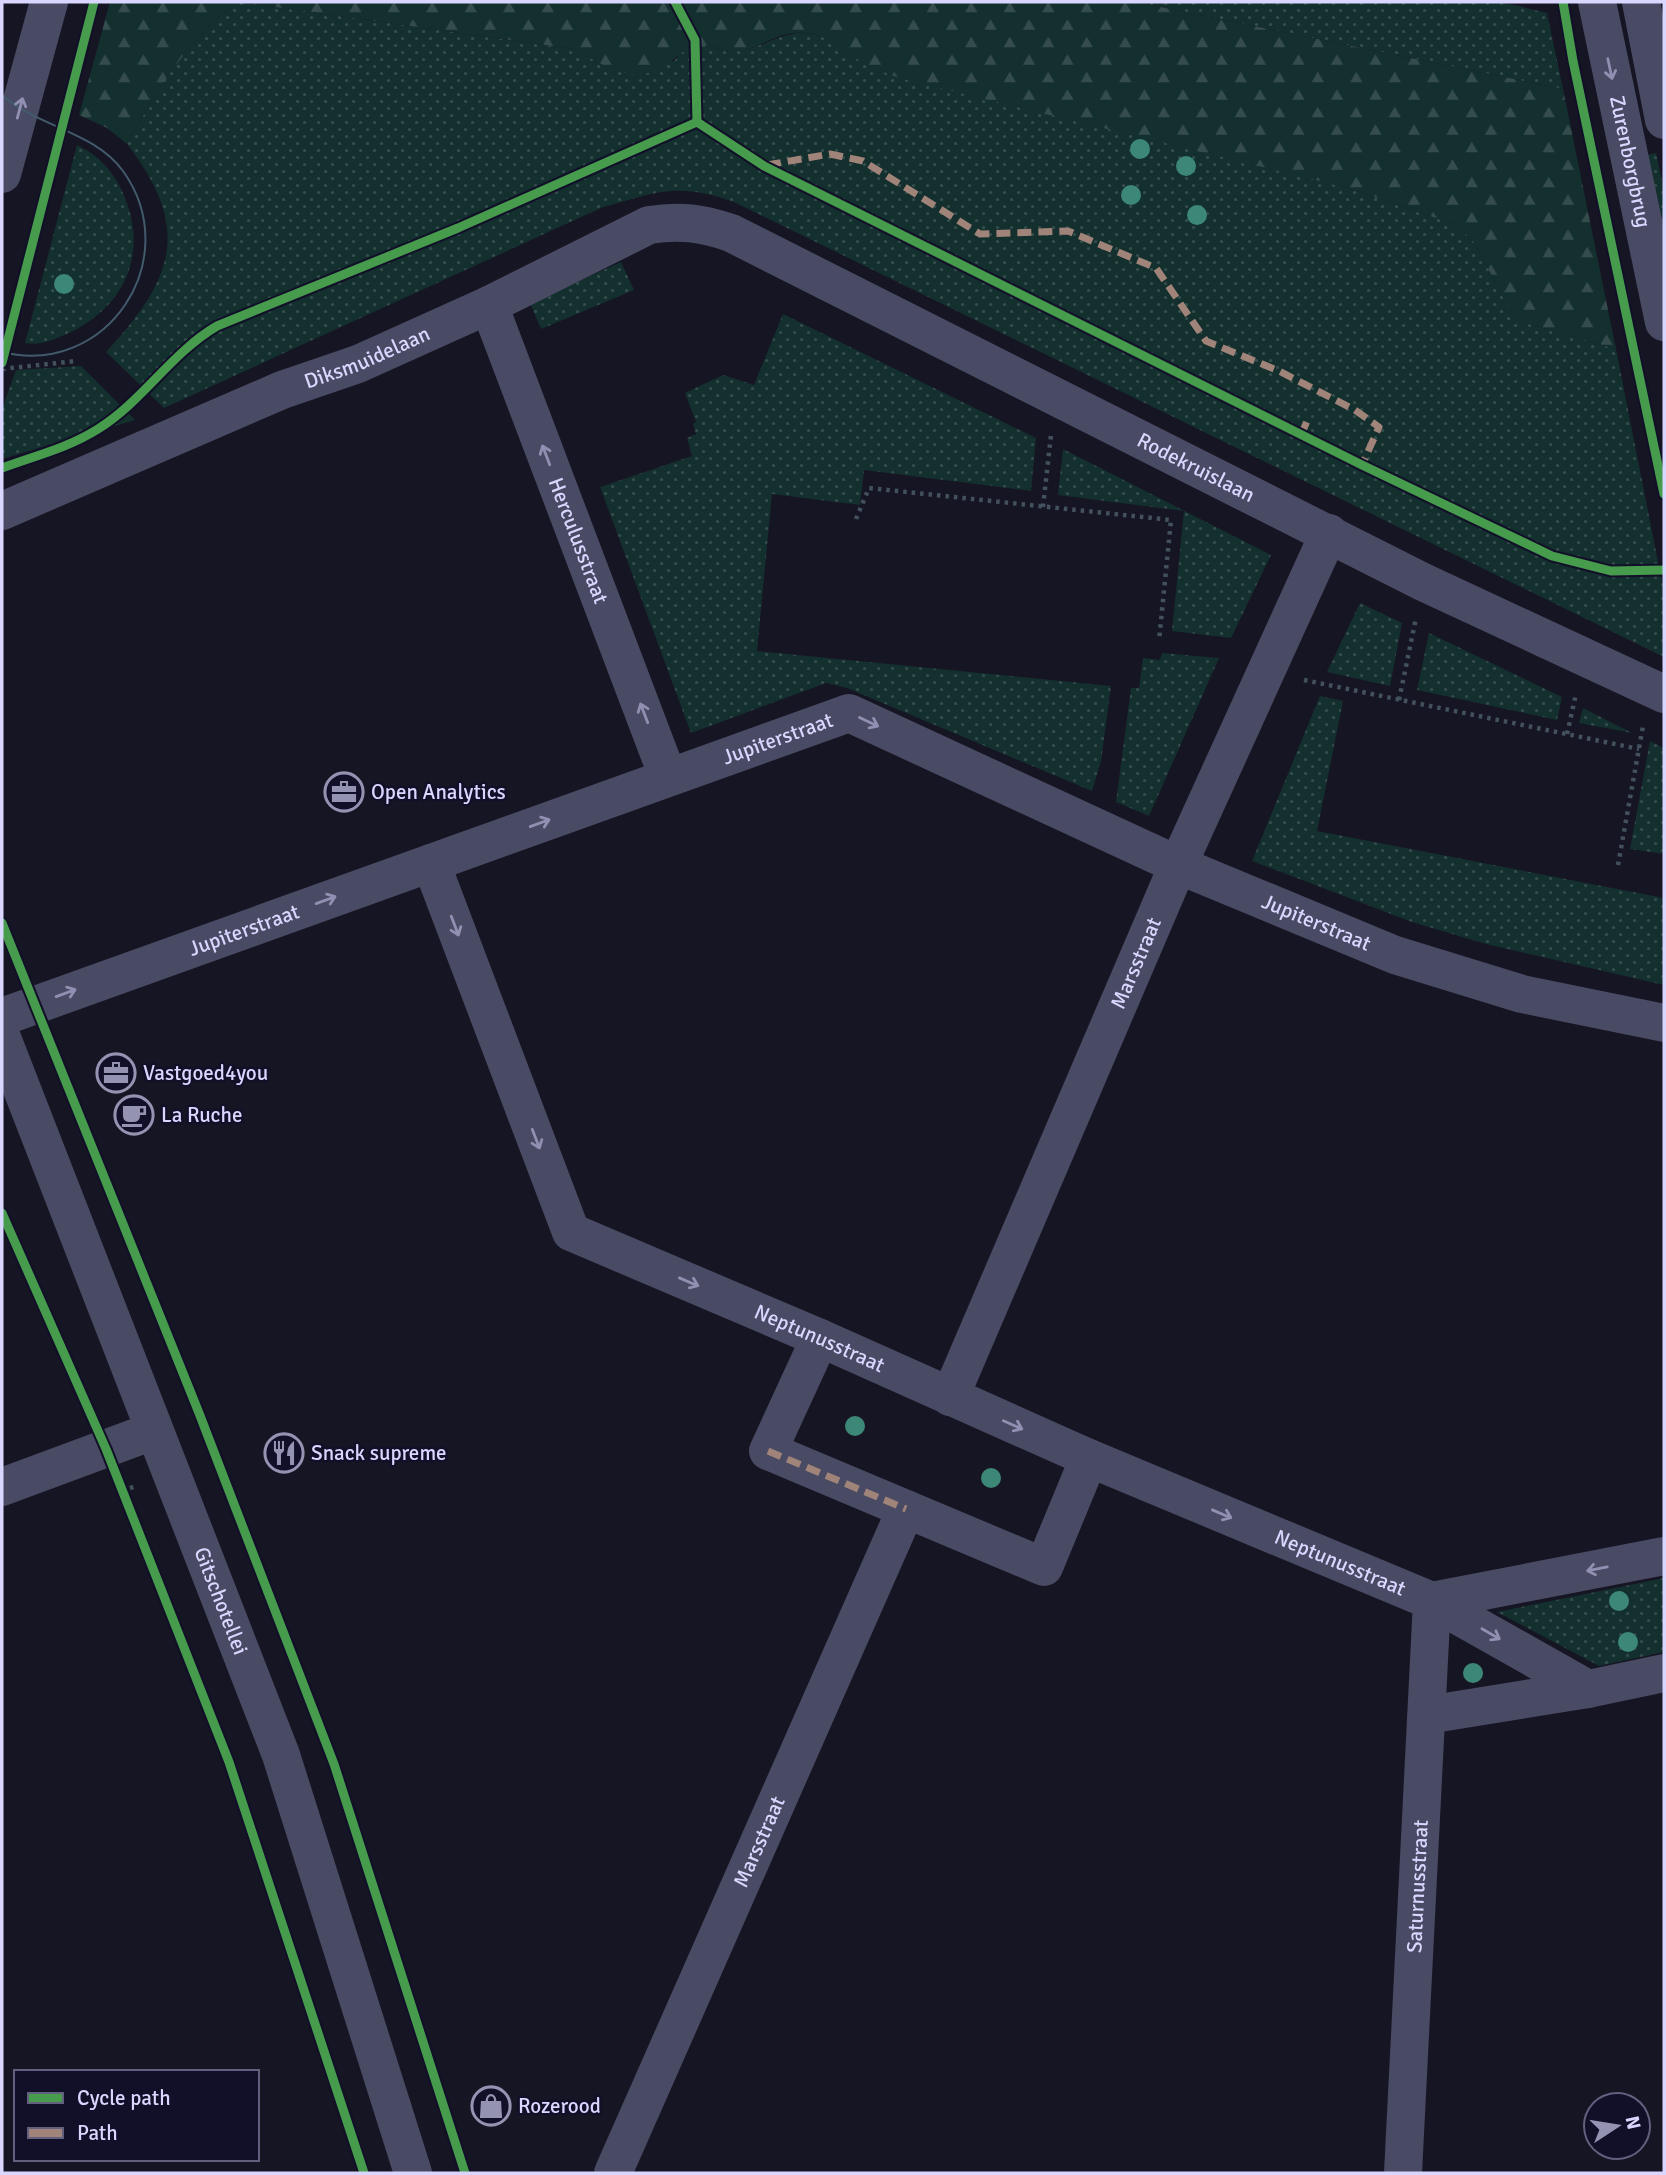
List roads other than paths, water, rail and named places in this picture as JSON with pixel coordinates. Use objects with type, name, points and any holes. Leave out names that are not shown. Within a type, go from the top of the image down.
[{"type":"street","points":[[2,174],[50,2]]},
{"type":"street","name":"Zurenborgbrug","points":[[1597,2],[1664,323]]},
{"type":"street","name":"Zurenborgbrug","points":[[1641,2],[1664,120]]},
{"type":"street","name":"Diksmuidelaan","points":[[2,511],[282,390],[358,364],[489,305],[649,225],[675,221],[701,223],[731,233]]},
{"type":"street","name":"Rodekruislaan","points":[[731,233],[1423,582],[1657,691]]},
{"type":"street","name":"Herculusstraat","points":[[489,305],[668,777]]},
{"type":"street","name":"Marsstraat","points":[[950,1397],[1178,865],[1329,533]]},
{"type":"street","name":"Jupiterstraat","points":[[2,1017],[849,713],[1178,865],[1395,955],[1522,994],[1664,1023]]},
{"type":"street","name":"Neptunusstraat","points":[[431,863],[571,1232],[820,1338],[1089,1458],[1432,1601],[1588,1689]]},
{"type":"street","name":"Gitschotellei","points":[[2,1038],[281,1755],[413,2173]]},
{"type":"street","points":[[820,1338],[768,1451],[1044,1567],[1089,1458]]},
{"type":"street","points":[[2,1487],[153,1431]]},
{"type":"street","name":"Marsstraat","points":[[613,2173],[906,1509]]},
{"type":"street","name":"Neptunusstraat","points":[[1432,1601],[1664,1556]]},
{"type":"street","name":"Saturnusstraat","points":[[1404,2173],[1432,1601]]},
{"type":"street","points":[[1427,1715],[1588,1689],[1664,1673]]},
{"type":"tram line","points":[[2,95],[16,106],[81,138],[111,158],[123,171],[140,205],[145,240],[140,274],[126,304],[103,329],[74,347],[40,355],[2,352]]},
{"type":"place","name":"Open Analytics","points":[[344,792]]},
{"type":"place","name":"Vastgoed4you","points":[[116,1073]]},
{"type":"place","name":"La Ruche","points":[[134,1115]]},
{"type":"place","name":"Snack supreme","points":[[284,1453]]},
{"type":"place","name":"Rozerood","points":[[491,2106]]}]
